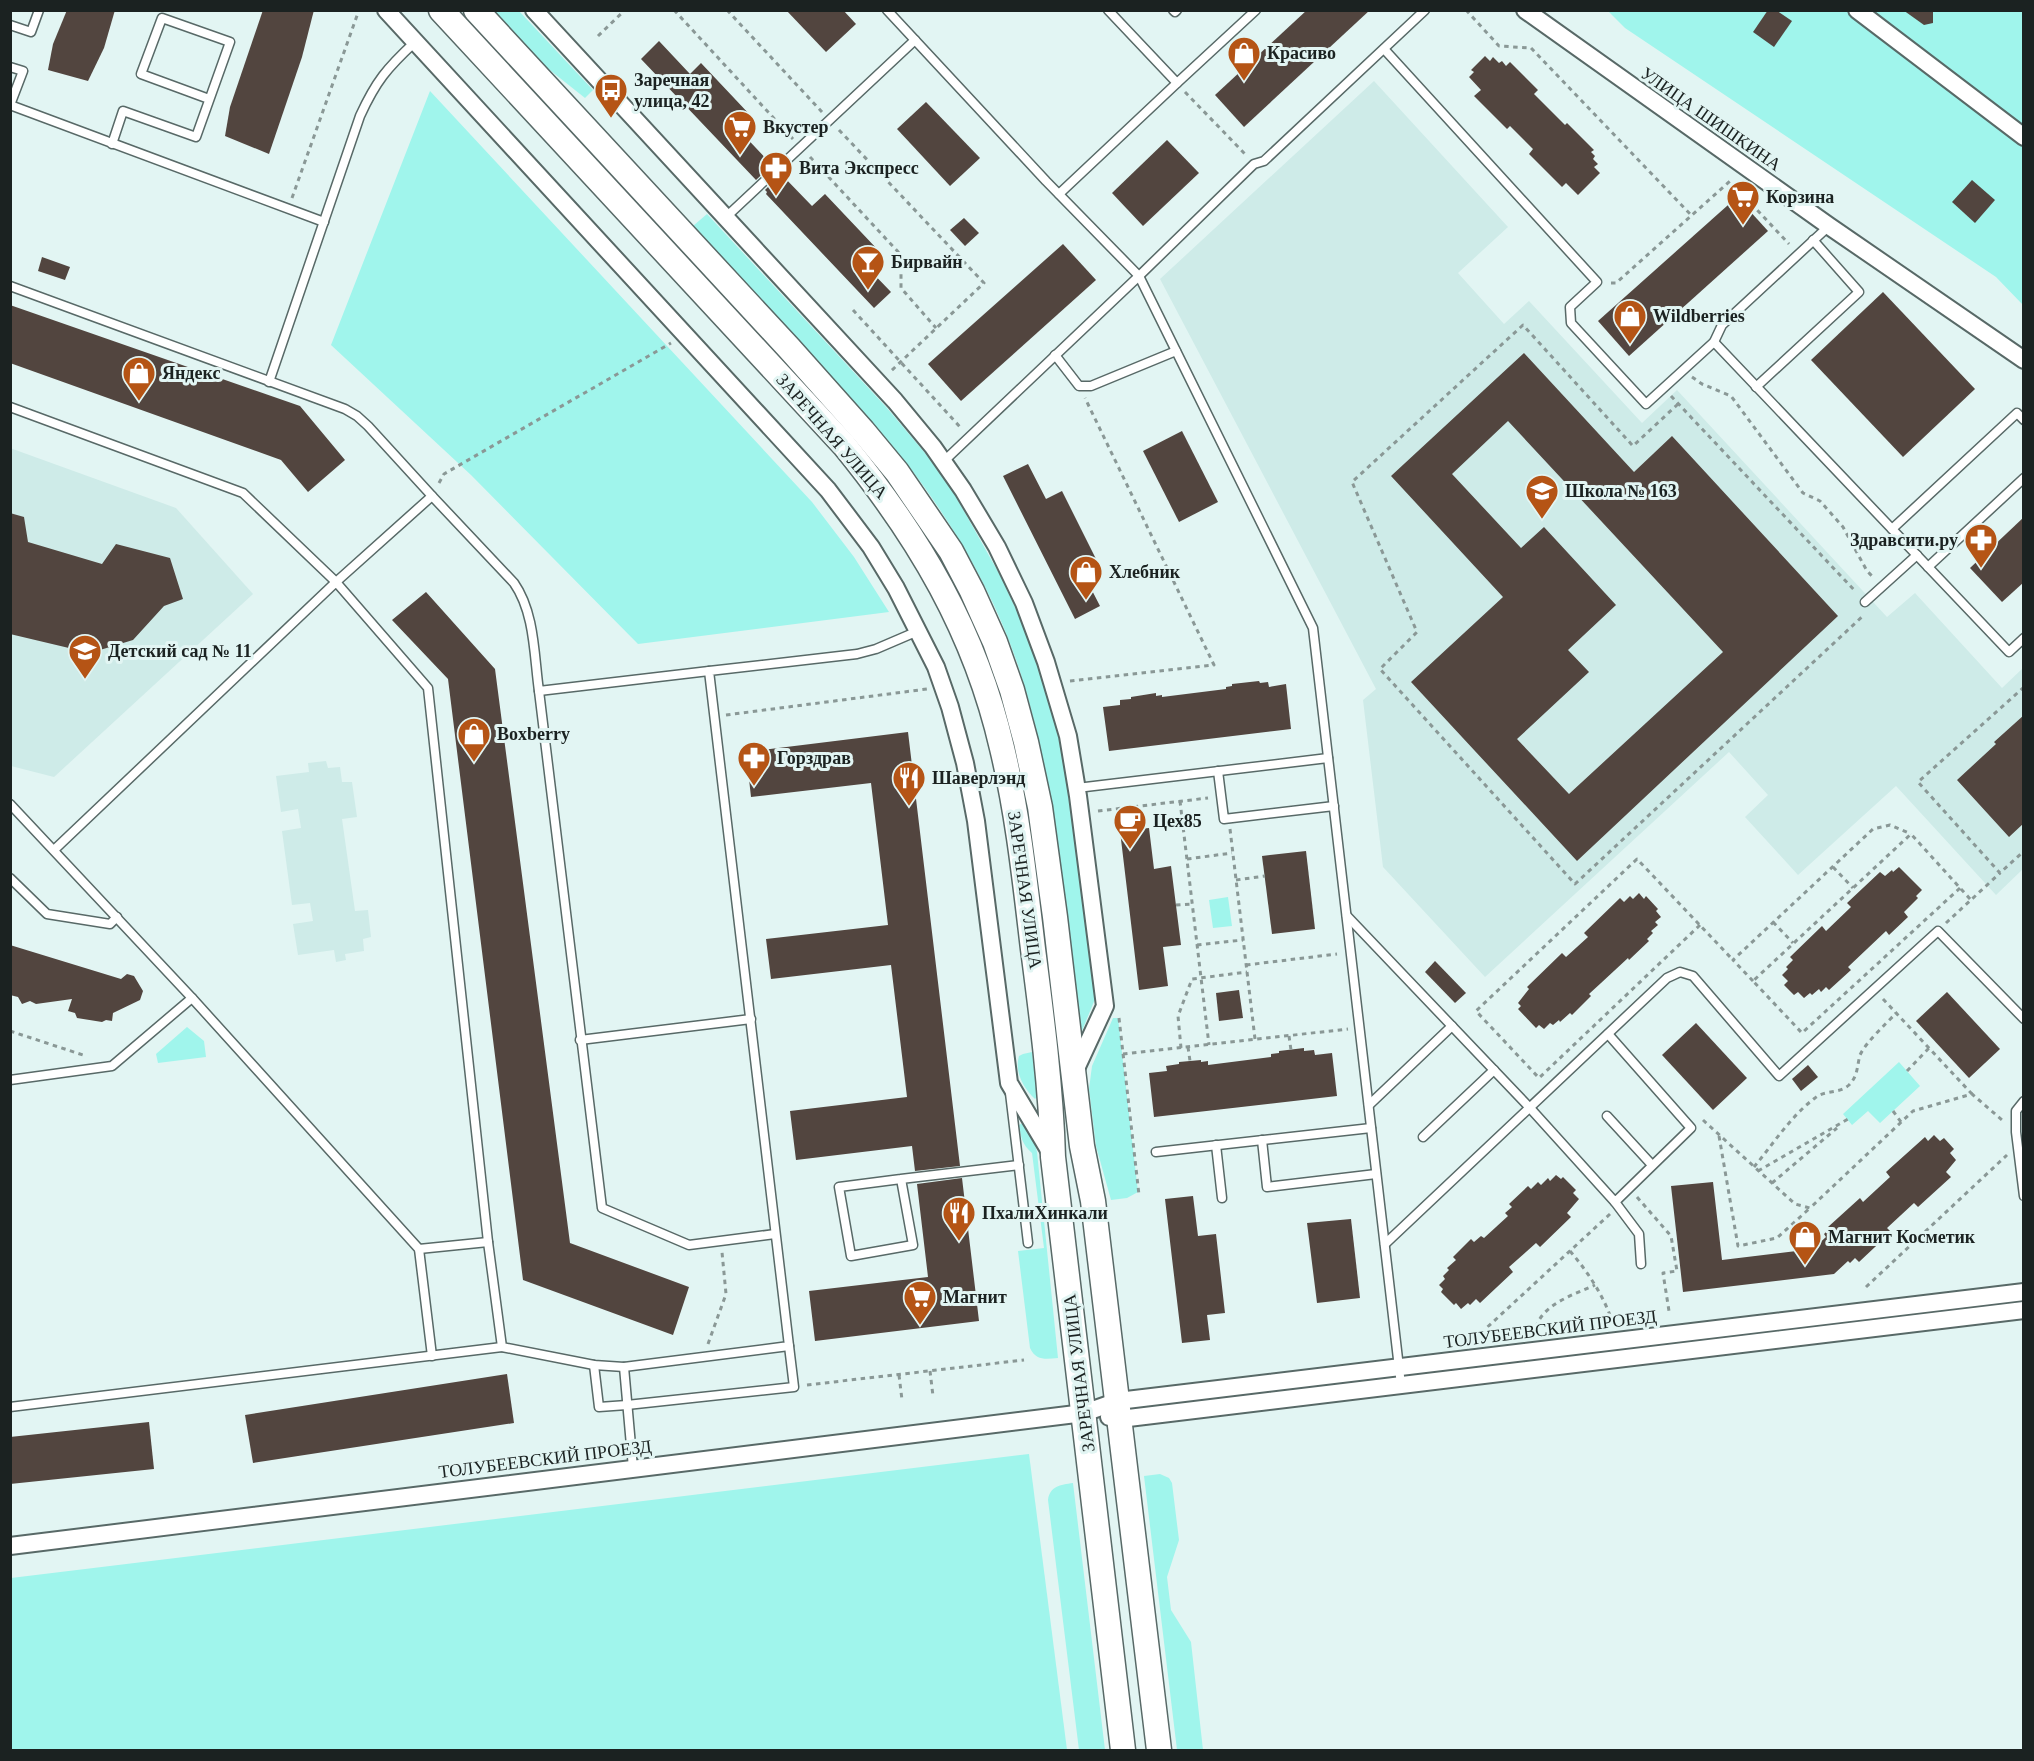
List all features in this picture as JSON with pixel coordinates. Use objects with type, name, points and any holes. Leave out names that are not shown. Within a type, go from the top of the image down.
[{"type":"street","points":[[386,10],[828,490],[871,547],[896,588],[939,677],[965,763],[975,821],[1009,1083],[1053,1157]]},
{"type":"street","name":"ЗАРЕЧНАЯ УЛИЦА","points":[[441,10],[844,446],[879,487],[940,583],[972,652],[989,699],[1002,747],[1015,812],[1051,1100],[1053,1157],[1123,1750]]},
{"type":"street","name":"ЗАРЕЧНАЯ УЛИЦА","points":[[476,10],[773,331],[897,472],[951,551],[995,642],[1012,690],[1040,807],[1082,1146],[1093,1201],[1159,1750]]},
{"type":"street","points":[[534,10],[895,401],[943,462],[997,547],[1024,603],[1046,662],[1068,736],[1077,788],[1105,1006],[1074,1074]]},
{"type":"street","name":"УЛИЦА ШИШКИНА","points":[[1525,10],[1829,226],[2024,360]]},
{"type":"street","points":[[1857,10],[2024,137]]},
{"type":"street","name":"ТОЛУБЕЕВСКИЙ ПРОЕЗД","points":[[1119,1410],[1399,1367],[2024,1292]]},
{"type":"street","name":"ТОЛУБЕЕВСКИЙ ПРОЕЗД","points":[[10,1546],[1084,1413],[1401,1385],[2024,1310]]},
{"type":"lane","points":[[10,24],[30,32],[39,10]]},
{"type":"lane","points":[[887,10],[1139,276],[1313,628],[1401,1385]]},
{"type":"lane","points":[[1108,10],[1177,83]]},
{"type":"lane","points":[[1059,194],[1256,10]]},
{"type":"lane","points":[[943,462],[1254,164],[1264,161],[1425,10]]},
{"type":"lane","points":[[112,144],[123,111],[196,137],[230,42],[162,18],[141,74],[209,99]]},
{"type":"lane","points":[[725,218],[915,40]]},
{"type":"lane","points":[[270,382],[360,116],[372,90],[386,69],[415,42]]},
{"type":"lane","points":[[1384,49],[1597,282],[1570,307],[1571,323],[1646,404],[1714,342],[1722,325],[1829,226]]},
{"type":"lane","points":[[10,67],[23,71],[10,105],[324,222]]},
{"type":"lane","points":[[1756,387],[1859,292],[1813,240]]},
{"type":"lane","points":[[10,286],[345,409],[357,416],[514,583],[523,596],[528,612],[602,1209],[689,1245],[775,1234]]},
{"type":"lane","points":[[1714,342],[2008,652],[2024,638]]},
{"type":"lane","points":[[1055,355],[1079,386],[1091,386],[1176,351]]},
{"type":"lane","points":[[10,407],[243,493],[336,582],[428,688],[488,1242],[502,1347]]},
{"type":"lane","points":[[1892,529],[2017,413],[2024,420]]},
{"type":"lane","points":[[1928,567],[2024,478]]},
{"type":"lane","points":[[54,850],[336,582],[432,496]]},
{"type":"lane","points":[[1865,602],[1917,555]]},
{"type":"lane","points":[[539,691],[857,654],[876,650],[918,631]]},
{"type":"lane","points":[[594,1365],[599,1407],[794,1387],[710,671]]},
{"type":"lane","points":[[1077,788],[1328,758]]},
{"type":"lane","points":[[1218,771],[1224,819],[1334,806]]},
{"type":"lane","points":[[10,804],[192,998],[419,1249],[432,1356]]},
{"type":"lane","points":[[10,878],[47,914],[110,924],[117,917]]},
{"type":"lane","points":[[1347,916],[1530,1108],[1615,1202],[1639,1234],[1641,1264]]},
{"type":"lane","points":[[1385,1244],[1667,978],[1680,972],[1693,976],[1779,1076],[1938,931],[2024,1019]]},
{"type":"lane","points":[[10,1080],[112,1066],[192,998]]},
{"type":"lane","points":[[580,1040],[751,1019]]},
{"type":"lane","points":[[1368,1104],[1452,1026]]},
{"type":"lane","points":[[1608,1034],[1691,1128],[1615,1202]]},
{"type":"lane","points":[[1423,1137],[1494,1070]]},
{"type":"lane","points":[[1009,1083],[1028,1243]]},
{"type":"lane","points":[[2024,1101],[2016,1111],[2016,1132],[2024,1196]]},
{"type":"lane","points":[[1607,1116],[1652,1165]]},
{"type":"lane","points":[[1156,1152],[1371,1128]]},
{"type":"lane","points":[[1262,1140],[1267,1187],[1376,1174]]},
{"type":"lane","points":[[1216,1145],[1222,1198]]},
{"type":"lane","points":[[901,1179],[913,1245],[850,1256],[839,1187],[901,1179],[1019,1165]]},
{"type":"lane","points":[[419,1249],[488,1242]]},
{"type":"lane","points":[[10,1407],[502,1347],[594,1365],[624,1367],[789,1346]]},
{"type":"lane","points":[[624,1367],[633,1468]]},
{"type":"path","points":[[289,209],[359,10]]},
{"type":"path","points":[[598,36],[625,10]]},
{"type":"path","points":[[674,10],[901,255],[901,288],[936,328]]},
{"type":"path","points":[[727,10],[984,283],[885,376]]},
{"type":"path","points":[[1466,10],[1499,46],[1531,48],[1692,216]]},
{"type":"path","points":[[1177,83],[1254,164]]},
{"type":"path","points":[[1597,282],[1616,283],[1730,181],[1799,254]]},
{"type":"path","points":[[853,310],[969,437]]},
{"type":"path","points":[[1663,389],[1678,404],[1865,602],[1866,614],[1575,884],[1380,669],[1417,632],[1352,482],[1523,325],[1633,446],[1678,404]]},
{"type":"path","points":[[432,496],[444,474],[672,342]]},
{"type":"path","points":[[1684,369],[1702,384],[1731,396],[1803,493],[1820,501],[1844,527],[1867,571],[1883,586]]},
{"type":"path","points":[[1063,682],[1214,664],[1079,386]]},
{"type":"path","points":[[2000,873],[1918,782],[2024,687]]},
{"type":"path","points":[[715,716],[928,689]]},
{"type":"path","points":[[1093,812],[1221,797]]},
{"type":"path","points":[[1180,801],[1209,1045]]},
{"type":"path","points":[[1733,960],[1873,829],[1890,825],[1911,834],[1971,900]]},
{"type":"path","points":[[1752,981],[1911,834]]},
{"type":"path","points":[[1230,837],[1255,1040]]},
{"type":"path","points":[[1938,931],[2024,851]]},
{"type":"path","points":[[1186,859],[1232,853]]},
{"type":"path","points":[[1700,925],[1539,1078],[1476,1011],[1637,859],[1700,925],[1733,960],[1752,981],[1802,1033],[1960,888]]},
{"type":"path","points":[[1833,867],[1852,888]]},
{"type":"path","points":[[1236,879],[1265,876]]},
{"type":"path","points":[[1176,905],[1192,904]]},
{"type":"path","points":[[1773,922],[1793,943]]},
{"type":"path","points":[[1197,945],[1243,940]]},
{"type":"path","points":[[1246,965],[1351,953]]},
{"type":"path","points":[[1181,1048],[1178,1017],[1192,979],[1247,972]]},
{"type":"path","points":[[1874,990],[1972,1094],[2016,1132]]},
{"type":"path","points":[[1754,1167],[1793,1119],[1817,1096],[1847,1087],[1854,1079],[1860,1056],[1896,1013]]},
{"type":"path","points":[[1123,1054],[1360,1028]]},
{"type":"path","points":[[10,1031],[90,1058]]},
{"type":"path","points":[[1290,1036],[1291,1050]]},
{"type":"path","points":[[1188,1047],[1190,1061]]},
{"type":"path","points":[[1907,1071],[1929,1047]]},
{"type":"path","points":[[1718,1134],[1738,1246],[1777,1238],[1913,1111],[1972,1094]]},
{"type":"path","points":[[1893,1111],[1901,1122]]},
{"type":"path","points":[[1691,1128],[1701,1118],[1795,1204],[1810,1208]]},
{"type":"path","points":[[1758,1171],[1848,1119]]},
{"type":"path","points":[[1772,1183],[1843,1122]]},
{"type":"path","points":[[1866,1287],[2007,1154]]},
{"type":"path","points":[[1643,1189],[1635,1196],[1671,1236],[1677,1270],[1663,1273],[1669,1311]]},
{"type":"path","points":[[1481,1333],[1612,1212],[1615,1202]]},
{"type":"path","points":[[704,1357],[726,1294],[721,1241]]},
{"type":"path","points":[[1570,1251],[1595,1285],[1611,1318]]},
{"type":"path","points":[[1536,1327],[1539,1319],[1552,1306],[1595,1285]]},
{"type":"path","points":[[794,1387],[1024,1360]]},
{"type":"path","points":[[930,1371],[933,1396]]},
{"type":"path","points":[[898,1375],[902,1400]]},
{"type":"shaded area","points":[[492,11],[519,11],[593,90],[585,98],[541,63]]},
{"type":"shaded area","points":[[1608,11],[2023,11],[2023,305],[1996,277],[1625,28]]},
{"type":"shaded area","name":"Школа № 163","points":[[1374,81],[1508,227],[1458,273],[1504,324],[1529,301],[1642,423],[1677,390],[1887,617],[1915,593],[2002,688],[2023,668],[2023,869],[1996,895],[1896,786],[1798,875],[1745,817],[1768,795],[1729,752],[1485,977],[1383,867],[1363,700],[1376,689],[1160,279]]},
{"type":"shaded area","points":[[430,91],[812,502],[854,557],[889,612],[638,644],[471,475],[331,345]]},
{"type":"shaded area","points":[[707,214],[887,408],[925,453],[955,495],[1001,577],[1025,629],[1044,680],[1059,732],[1072,795],[1095,999],[1082,1031],[1080,1031],[1060,858],[1046,772],[1025,688],[991,599],[977,570],[944,515],[907,464],[860,409],[693,226]]},
{"type":"shaded area","name":"Детский сад № 11","points":[[10,448],[176,508],[253,594],[54,777],[11,766]]},
{"type":"shaded area","points":[[326,761],[328,768],[340,767],[342,782],[352,782],[357,817],[342,819],[355,911],[368,910],[371,937],[363,939],[364,951],[345,954],[346,960],[336,962],[334,950],[298,955],[293,924],[313,921],[310,903],[292,905],[282,831],[301,828],[298,809],[281,812],[276,776],[309,772],[308,763]]},
{"type":"shaded area","points":[[1228,897],[1232,926],[1213,928],[1209,900]]},
{"type":"shaded area","points":[[1113,1018],[1118,1018],[1138,1192],[1127,1198],[1111,1200],[1096,1146],[1089,1089],[1092,1066]]},
{"type":"shaded area","points":[[187,1027],[204,1041],[206,1057],[158,1063],[156,1054]]},
{"type":"shaded area","points":[[1032,1052],[1037,1097],[1035,1099],[1024,1085],[1018,1068],[1019,1056]]},
{"type":"shaded area","points":[[1899,1062],[1920,1086],[1880,1123],[1868,1111],[1852,1125],[1843,1114]]},
{"type":"shaded area","points":[[1023,1123],[1033,1138],[1037,1152],[1058,1358],[1038,1357],[1030,1348],[1018,1251],[1044,1248],[1032,1153],[1021,1137],[1019,1125]]},
{"type":"shaded area","points":[[1029,1454],[1067,1750],[11,1750],[11,1578]]},
{"type":"shaded area","points":[[1160,1474],[1169,1478],[1172,1483],[1179,1540],[1167,1577],[1171,1610],[1191,1642],[1203,1750],[1177,1750],[1144,1476]]},
{"type":"shaded area","points":[[1073,1483],[1105,1750],[1079,1750],[1048,1500],[1053,1489]]},
{"type":"building","points":[[67,10],[115,10],[104,48],[88,81],[48,70],[53,44]]},
{"type":"building","points":[[263,10],[314,10],[302,57],[269,154],[225,136],[230,107]]},
{"type":"building","points":[[786,10],[843,10],[856,24],[826,52]]},
{"type":"building","points":[[1307,10],[1370,10],[1244,127],[1215,95]]},
{"type":"building","points":[[1768,10],[1776,10],[1792,21],[1774,47],[1753,32]]},
{"type":"building","points":[[1903,10],[1933,10],[1933,23],[1924,25]]},
{"type":"building","points":[[659,41],[690,74],[701,63],[751,116],[738,129],[772,165],[756,180],[641,59]]},
{"type":"building","points":[[1485,56],[1490,61],[1493,57],[1499,63],[1502,61],[1506,66],[1510,62],[1538,90],[1534,94],[1594,150],[1591,152],[1595,156],[1593,159],[1598,164],[1594,167],[1600,173],[1578,195],[1566,183],[1562,187],[1529,154],[1533,149],[1510,126],[1507,129],[1474,96],[1481,90],[1469,77],[1474,72],[1471,70]]},
{"type":"building","points":[[926,102],[980,158],[950,186],[897,129]]},
{"type":"building","points":[[1167,140],[1199,173],[1143,226],[1112,193]]},
{"type":"building","points":[[781,174],[812,206],[825,194],[878,250],[864,264],[891,292],[874,308],[766,194],[765,190]]},
{"type":"building","points":[[1972,180],[1995,200],[1975,223],[1952,202]]},
{"type":"building","points":[[1737,197],[1768,231],[1629,356],[1598,321]]},
{"type":"building","points":[[964,218],[979,233],[965,246],[950,230]]},
{"type":"building","points":[[1063,244],[1096,280],[961,401],[928,364]]},
{"type":"building","points":[[42,257],[70,267],[65,280],[38,271]]},
{"type":"building","points":[[1883,292],[1975,389],[1903,457],[1811,360]]},
{"type":"building","points":[[10,305],[300,406],[345,460],[308,492],[281,460],[10,363]]},
{"type":"building","points":[[1524,353],[1634,472],[1672,436],[1838,616],[1577,861],[1411,682],[1503,597],[1391,476]],"holes":[[[1508,421],[1723,652],[1569,794],[1517,739],[1589,672],[1568,650],[1616,605],[1544,527],[1521,548],[1452,474]]]},
{"type":"building","points":[[1182,431],[1218,502],[1179,522],[1143,451]]},
{"type":"building","points":[[1028,464],[1046,499],[1062,491],[1098,563],[1082,571],[1100,606],[1075,619],[1003,476]]},
{"type":"building","points":[[10,513],[24,517],[28,542],[102,564],[116,544],[170,558],[183,599],[164,606],[133,640],[90,653],[10,634]]},
{"type":"building","points":[[2024,517],[2024,582],[2002,602],[1970,568]]},
{"type":"building","points":[[426,592],[495,669],[570,1243],[689,1287],[673,1335],[523,1280],[448,679],[392,620]]},
{"type":"building","points":[[1259,681],[1260,683],[1268,682],[1269,687],[1286,684],[1291,729],[1109,751],[1103,707],[1120,705],[1120,700],[1131,699],[1131,697],[1156,693],[1156,696],[1162,695],[1162,697],[1226,689],[1232,684]]},
{"type":"building","points":[[2024,715],[2024,823],[2009,837],[1957,780]]},
{"type":"building","points":[[908,732],[960,1166],[915,1171],[912,1146],[796,1160],[790,1111],[907,1097],[891,965],[771,979],[766,939],[888,925],[871,783],[751,797],[746,752]]},
{"type":"building","points":[[1149,828],[1154,869],[1171,866],[1181,945],[1163,947],[1168,986],[1139,990],[1120,831]]},
{"type":"building","points":[[1306,851],[1315,929],[1272,934],[1262,856]]},
{"type":"building","points":[[1899,867],[1922,890],[1916,896],[1918,898],[1904,912],[1908,917],[1889,935],[1886,931],[1848,967],[1851,970],[1829,990],[1826,987],[1821,992],[1819,989],[1804,998],[1798,992],[1794,995],[1784,985],[1788,981],[1782,975],[1793,960],[1790,957],[1822,926],[1826,931],[1851,907],[1847,903],[1880,872],[1885,876]]},
{"type":"building","points":[[1639,893],[1644,899],[1646,896],[1658,909],[1656,911],[1661,917],[1655,922],[1658,925],[1651,931],[1653,933],[1647,939],[1649,941],[1589,994],[1591,996],[1572,1015],[1570,1013],[1553,1025],[1550,1023],[1544,1029],[1539,1025],[1536,1028],[1518,1009],[1521,1006],[1518,1003],[1529,989],[1527,987],[1562,953],[1566,957],[1588,937],[1584,933],[1620,898],[1624,902],[1630,896],[1633,899]]},
{"type":"building","points":[[10,945],[121,979],[127,974],[134,976],[143,991],[140,1000],[113,1013],[112,1021],[102,1022],[77,1018],[75,1013],[68,1011],[72,999],[36,1004],[30,1001],[22,1004],[18,997],[10,995]]},
{"type":"building","points":[[1435,961],[1466,993],[1455,1003],[1425,972]]},
{"type":"building","points":[[1239,990],[1243,1018],[1219,1021],[1216,993]]},
{"type":"building","points":[[1947,992],[2000,1049],[1969,1078],[1916,1021]]},
{"type":"building","points":[[1696,1023],[1747,1078],[1713,1110],[1662,1055]]},
{"type":"building","points":[[1304,1048],[1304,1051],[1314,1050],[1315,1055],[1332,1053],[1337,1096],[1154,1117],[1149,1073],[1167,1071],[1166,1066],[1179,1064],[1179,1062],[1201,1060],[1201,1062],[1208,1061],[1208,1065],[1271,1057],[1271,1054],[1279,1053],[1279,1051]]},
{"type":"building","points":[[1808,1065],[1818,1077],[1801,1091],[1792,1079]]},
{"type":"building","points":[[1934,1135],[1940,1141],[1944,1138],[1954,1149],[1950,1153],[1956,1160],[1946,1172],[1951,1177],[1918,1207],[1914,1203],[1887,1228],[1891,1232],[1859,1262],[1855,1258],[1850,1263],[1848,1261],[1834,1274],[1683,1292],[1671,1186],[1713,1182],[1722,1260],[1813,1249],[1826,1237],[1824,1234],[1829,1229],[1828,1227],[1860,1198],[1863,1202],[1890,1177],[1886,1172],[1925,1137],[1928,1141]]},
{"type":"building","points":[[1556,1175],[1561,1179],[1563,1177],[1576,1190],[1573,1193],[1579,1199],[1567,1213],[1571,1217],[1540,1247],[1536,1243],[1509,1267],[1513,1272],[1480,1303],[1476,1299],[1461,1309],[1456,1303],[1454,1305],[1441,1292],[1443,1289],[1439,1285],[1445,1279],[1443,1276],[1449,1270],[1447,1268],[1456,1260],[1453,1257],[1471,1239],[1474,1242],[1481,1236],[1484,1238],[1508,1216],[1505,1213],[1512,1207],[1509,1204],[1528,1186],[1531,1189],[1538,1182],[1541,1185],[1548,1178],[1550,1181]]},
{"type":"building","points":[[962,1178],[979,1321],[815,1341],[809,1291],[928,1277],[917,1184]]},
{"type":"building","points":[[1193,1196],[1198,1236],[1216,1234],[1225,1313],[1207,1315],[1210,1340],[1182,1343],[1165,1199]]},
{"type":"building","points":[[1351,1219],[1360,1298],[1317,1303],[1307,1223]]},
{"type":"building","points":[[507,1374],[514,1423],[253,1463],[245,1415]]},
{"type":"building","points":[[149,1422],[154,1469],[10,1484],[10,1437]]},
{"type":"place","name":"Красиво","points":[[1244,82]]},
{"type":"place","name":"Заречная улица, 42","points":[[611,119]]},
{"type":"place","name":"Вкустер","points":[[740,156]]},
{"type":"place","name":"Вита Экспресс","points":[[776,197]]},
{"type":"place","name":"Корзина","points":[[1743,226]]},
{"type":"place","name":"Бирвайн","points":[[868,291]]},
{"type":"place","name":"Wildberries","points":[[1630,345]]},
{"type":"place","name":"Яндекс","points":[[139,402]]},
{"type":"place","name":"Школа № 163","points":[[1542,520]]},
{"type":"place","name":"Здравсити.ру","points":[[1981,569]]},
{"type":"place","name":"Хлебник","points":[[1086,601]]},
{"type":"place","name":"Детский сад № 11","points":[[85,680]]},
{"type":"place","name":"Boxberry","points":[[474,763]]},
{"type":"place","name":"Горздрав","points":[[754,787]]},
{"type":"place","name":"Шаверлэнд","points":[[909,807]]},
{"type":"place","name":"Цех85","points":[[1130,850]]},
{"type":"place","name":"ПхалиХинкали","points":[[959,1242]]},
{"type":"place","name":"Магнит Косметик","points":[[1805,1266]]},
{"type":"place","name":"Магнит","points":[[920,1326]]}]
